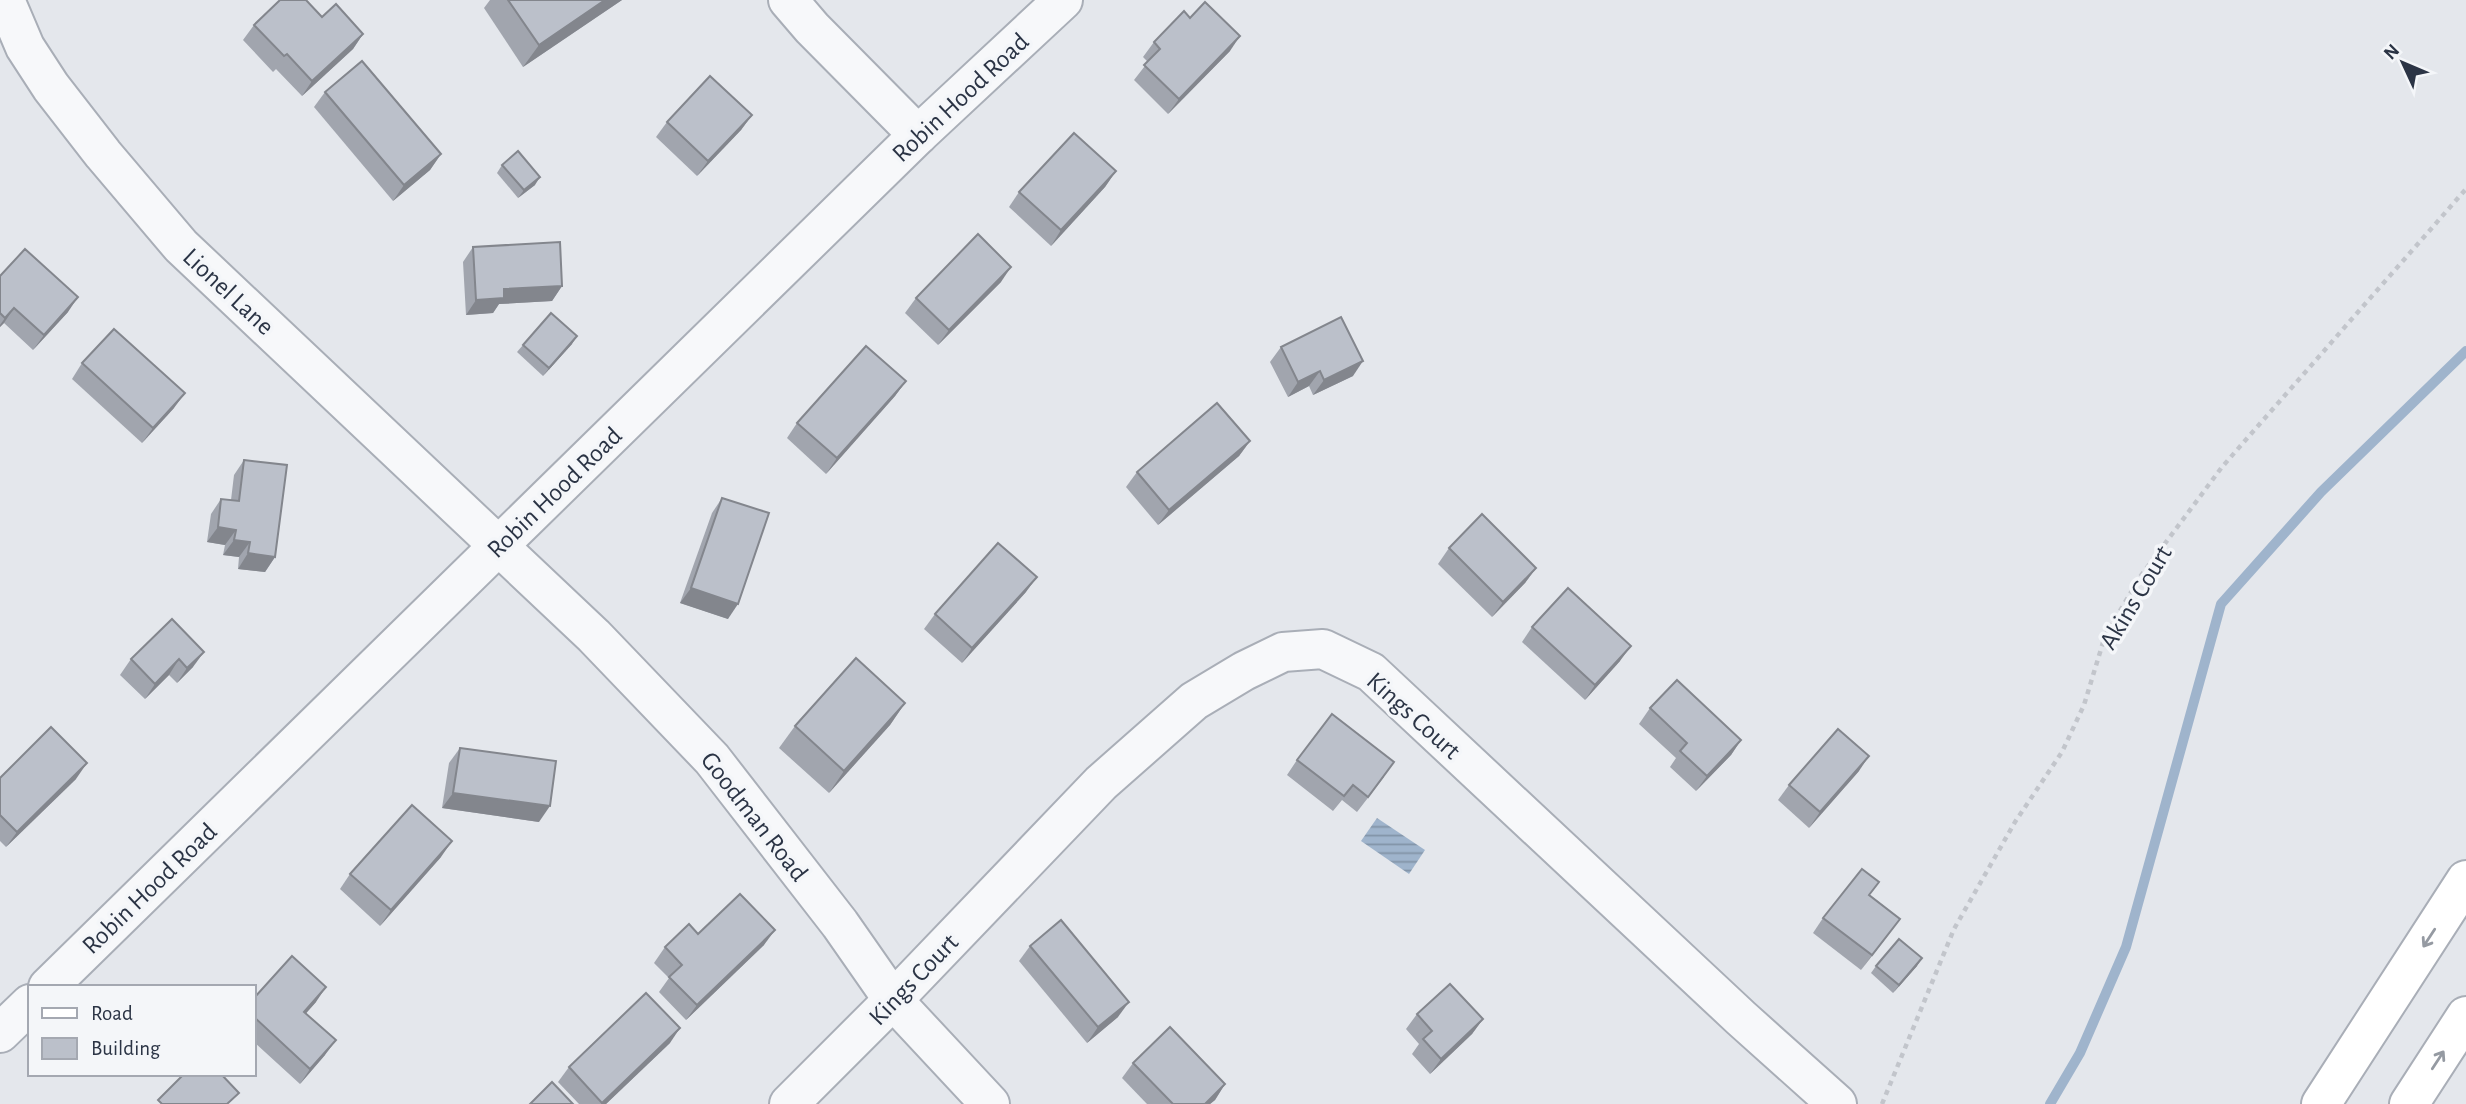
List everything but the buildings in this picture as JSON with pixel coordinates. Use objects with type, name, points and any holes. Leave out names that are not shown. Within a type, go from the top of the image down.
[{"type":"main road","points":[[2321,1104],[2466,880]]},
{"type":"main road","points":[[2409,1104],[2466,1016]]},
{"type":"street","name":"Lionel Lane","points":[[5,0],[13,47],[51,87],[103,154],[181,246],[499,546]]},
{"type":"street","points":[[789,0],[812,28],[918,135]]},
{"type":"street","name":"Robin Hood Road","points":[[50,985],[918,135],[1063,0]]},
{"type":"street","name":"Goodman Road","points":[[499,546],[594,636],[712,758],[840,924],[893,1000],[990,1104]]},
{"type":"street","name":"Kings Court","points":[[789,1104],[1101,783],[1194,701],[1244,671],[1283,652],[1323,649],[1371,672],[1741,1018],[1837,1104]]},
{"type":"street","points":[[0,1033],[28,1006]]},
{"type":"path","name":"Akins Court","points":[[1882,1104],[1954,929],[2015,822],[2062,752],[2084,705],[2105,636],[2140,578],[2222,467],[2466,190]]},
{"type":"water","points":[[1377,818],[1425,850],[1409,874],[1361,841]]},
{"type":"waterway","points":[[2050,1104],[2080,1053],[2126,947],[2221,604],[2321,492],[2466,351]]}]
